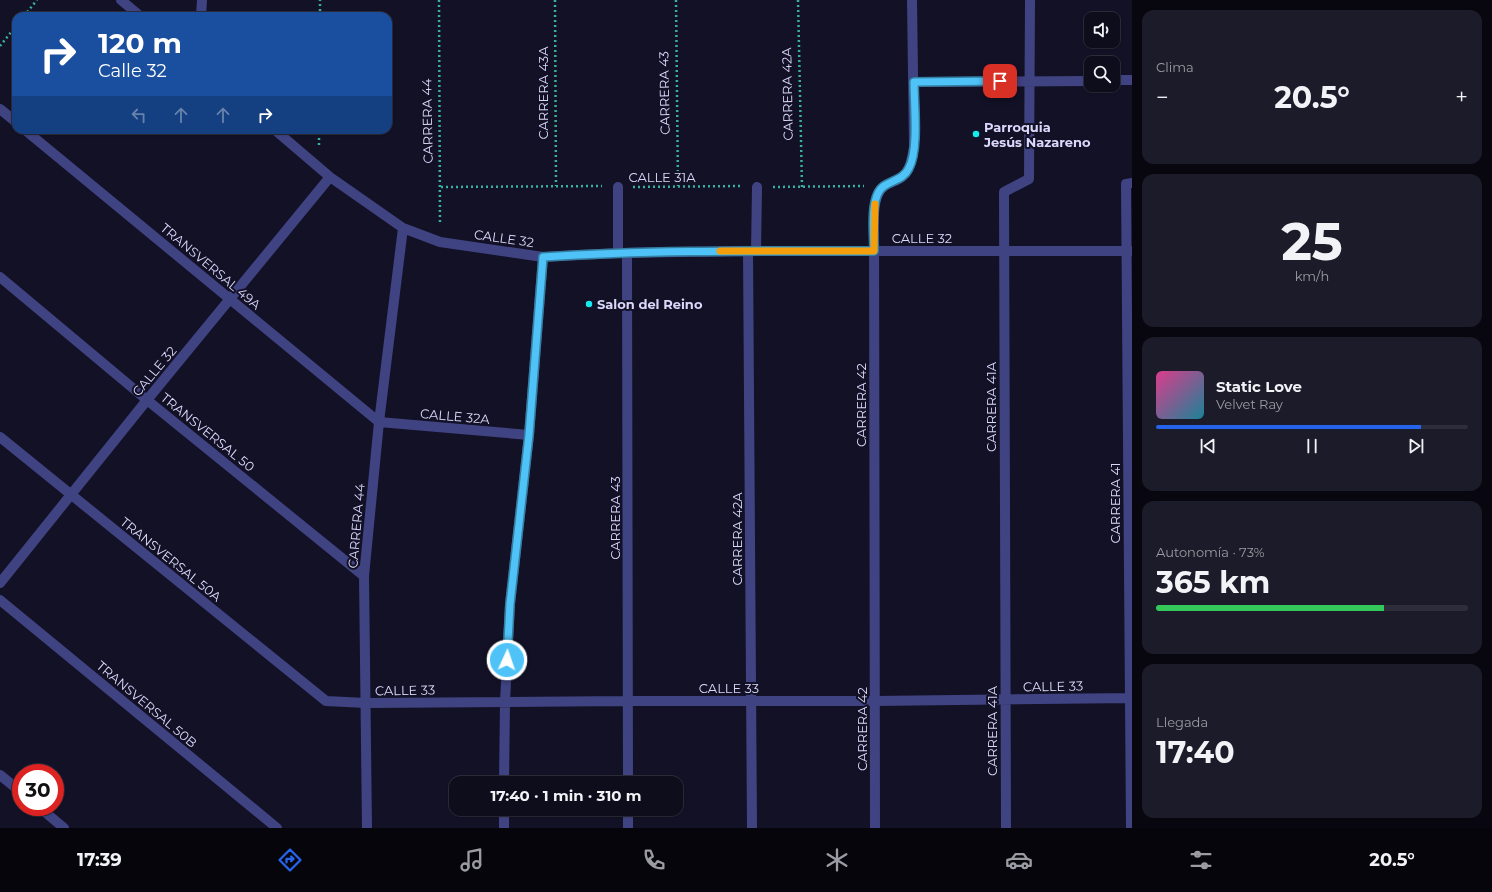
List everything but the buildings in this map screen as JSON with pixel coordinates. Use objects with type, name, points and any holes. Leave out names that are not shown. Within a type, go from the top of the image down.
[{"type":"street","points":[[121,0],[135,12]]},
{"type":"street","points":[[202,0],[202,12]]},
{"type":"street","points":[[884,186],[904,176],[909,168],[914,147],[912,0]]},
{"type":"street","name":"CARRERA 41A","points":[[1006,828],[1004,192],[1029,179],[1030,0]]},
{"type":"street","points":[[1120,80],[1132,80]]},
{"type":"street","points":[[914,82],[1084,81]]},
{"type":"street","points":[[0,109],[12,119]]},
{"type":"street","name":"TRANSVERSAL 49A","points":[[30,134],[379,422]]},
{"type":"street","name":"CALLE 32","points":[[279,134],[330,177],[403,228],[440,242],[543,257],[622,253],[752,251],[1129,251]]},
{"type":"street","name":"CALLE 32","points":[[0,583],[147,400],[330,177]]},
{"type":"street","name":"CARRERA 41","points":[[1131,828],[1129,251],[1126,184],[1132,183]]},
{"type":"street","name":"CARRERA 42A","points":[[752,828],[752,251],[757,186]]},
{"type":"street","name":"CARRERA 42","points":[[875,828],[874,251],[875,202],[879,191],[884,186]]},
{"type":"street","name":"CARRERA 43","points":[[618,187],[622,253],[628,776]]},
{"type":"street","name":"CARRERA 44","points":[[367,828],[364,576],[379,422],[403,228]]},
{"type":"street","points":[[504,776],[505,702],[510,604],[529,435],[543,257]]},
{"type":"street","name":"TRANSVERSAL 50","points":[[0,277],[147,400],[364,576]]},
{"type":"street","name":"CALLE 32A","points":[[379,422],[529,435]]},
{"type":"street","name":"TRANSVERSAL 50A","points":[[0,437],[326,701]]},
{"type":"street","name":"TRANSVERSAL 50B","points":[[0,600],[277,828]]},
{"type":"street","name":"CALLE 33","points":[[326,701],[366,703],[875,701],[1131,698]]},
{"type":"street","points":[[0,775],[12,785]]},
{"type":"street","points":[[50,816],[64,828]]},
{"type":"street","points":[[504,816],[504,828]]},
{"type":"street","points":[[628,816],[628,828]]},
{"type":"path","points":[[27,12],[37,0]]},
{"type":"path","points":[[320,0],[320,12]]},
{"type":"path","name":"CARRERA 44","points":[[439,0],[441,187],[440,242]]},
{"type":"path","name":"CARRERA 43A","points":[[555,0],[556,186]]},
{"type":"path","name":"CARRERA 43","points":[[676,0],[678,186]]},
{"type":"path","name":"CARRERA 42A","points":[[798,0],[802,187]]},
{"type":"path","points":[[0,46],[12,31]]},
{"type":"path","name":"CALLE 31A","points":[[441,187],[884,186]]},
{"type":"slow traffic","points":[[720,251],[874,251],[875,204]]},
{"type":"place","name":"Parroquia Jesús Nazareno","points":[[976,134]]},
{"type":"place","name":"Salon del Reino","points":[[589,304]]},
{"type":"route","points":[[507,660],[510,604],[529,435],[543,257],[627,253],[874,251],[874,214],[875,202],[879,191],[884,186],[904,176],[909,168],[912,158],[914,147],[914,82],[1000,81]]}]
